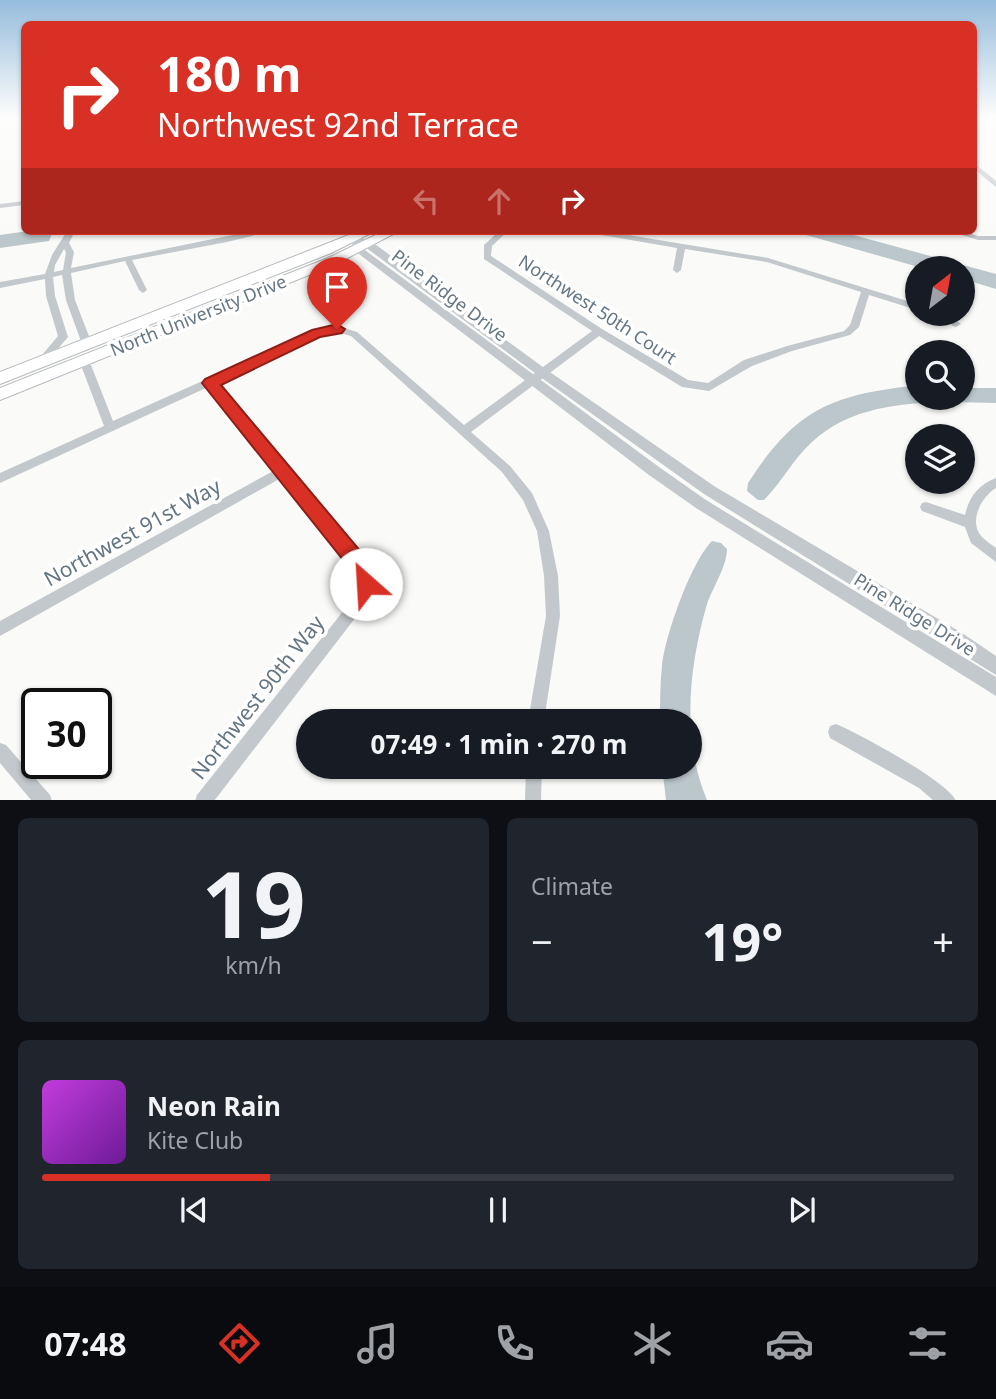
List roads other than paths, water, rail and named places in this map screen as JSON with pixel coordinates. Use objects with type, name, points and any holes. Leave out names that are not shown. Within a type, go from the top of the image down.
[{"type":"main road","name":"North University Drive","points":[[0,379],[359,239],[376,235]]},
{"type":"main road","name":"North University Drive","points":[[0,394],[359,239]]},
{"type":"main road","points":[[83,360],[100,344],[136,329],[147,321]]},
{"type":"main road","points":[[31,382],[71,358],[87,344]]},
{"type":"street","points":[[977,168],[996,185]]},
{"type":"street","points":[[0,206],[21,203]]},
{"type":"street","points":[[41,362],[63,337],[47,276],[56,254],[66,245],[70,235]]},
{"type":"street","points":[[0,285],[65,274],[246,235]]},
{"type":"street","name":"Northwest 50th Court","points":[[499,235],[492,240],[487,257],[599,331],[686,384],[698,387],[719,383],[748,363],[790,348],[847,333],[854,327],[866,290]]},
{"type":"street","points":[[616,235],[768,260],[905,303]]},
{"type":"street","points":[[976,235],[994,238]]},
{"type":"street","name":"Pine Ridge Drive","points":[[359,239],[701,504],[996,687]]},
{"type":"street","points":[[66,245],[70,252],[65,274],[66,290],[87,344]]},
{"type":"street","points":[[677,270],[682,245]]},
{"type":"street","points":[[128,259],[143,290]]},
{"type":"street","points":[[0,478],[317,333],[337,329],[354,334],[506,470],[528,497],[544,531],[551,576],[553,616],[538,709]]},
{"type":"street","points":[[464,431],[599,331]]},
{"type":"street","points":[[83,360],[110,428]]},
{"type":"street","name":"Pine Ridge Drive","points":[[537,377],[709,490],[956,639],[996,666]]},
{"type":"street","points":[[210,383],[284,471]]},
{"type":"street","name":"Northwest 90th Way","points":[[203,800],[361,599],[366,584],[360,565],[284,471]]},
{"type":"street","name":"Northwest 91st Way","points":[[0,629],[284,471]]},
{"type":"street","points":[[996,483],[979,495],[971,509],[970,523],[975,539],[996,556]]},
{"type":"street","points":[[926,507],[970,523]]},
{"type":"street","points":[[836,732],[925,782],[948,800]]},
{"type":"street","points":[[0,751],[44,800]]},
{"type":"street","points":[[533,800],[534,779]]}]
